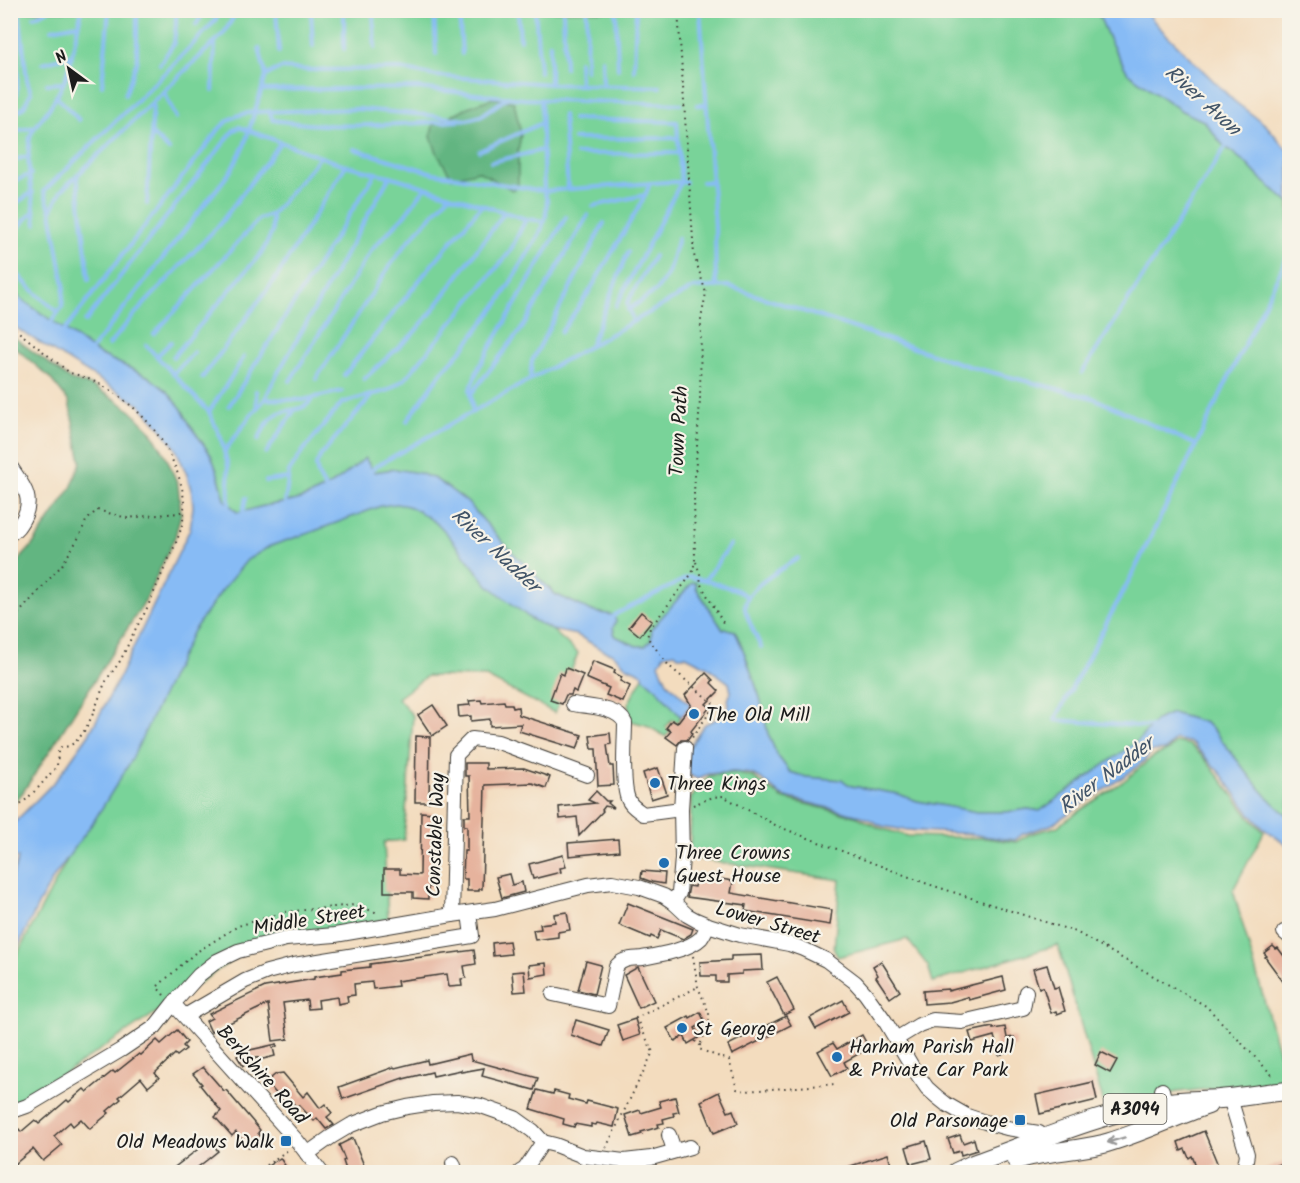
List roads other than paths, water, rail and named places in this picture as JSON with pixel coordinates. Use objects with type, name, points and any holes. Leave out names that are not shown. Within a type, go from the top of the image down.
[{"type":"main road","name":"A3094","points":[[982,1173],[1028,1157],[1085,1148],[1116,1140],[1230,1098],[1285,1091]]},
{"type":"main road","name":"A3094","points":[[956,1173],[973,1164],[1163,1096],[1230,1098]]},
{"type":"main road","points":[[1045,1139],[1060,1151]]},
{"type":"street","points":[[10,466],[27,494],[28,510],[18,528],[10,534]]},
{"type":"street","points":[[573,704],[612,711],[622,717],[625,723],[624,774],[628,800],[634,807],[643,814],[681,809]]},
{"type":"street","name":"Constable Way","points":[[452,915],[456,755],[472,739],[498,742],[587,776]]},
{"type":"street","points":[[673,902],[679,893],[682,858],[681,809],[685,748]]},
{"type":"street","name":"Lower Street","points":[[452,915],[515,904],[603,882],[653,892],[673,902],[687,915],[708,925],[740,935],[789,944],[826,960],[855,982],[865,993],[923,1083],[946,1104],[966,1116],[1007,1128],[1035,1131],[1045,1139]]},
{"type":"street","points":[[185,1016],[245,981],[267,972],[472,936],[469,913]]},
{"type":"street","name":"Middle Street","points":[[10,1112],[27,1106],[155,1027],[187,987],[209,967],[227,956],[244,949],[286,939],[335,935],[452,915]]},
{"type":"street","points":[[553,994],[608,1006],[619,962],[690,946],[702,937],[708,925]]},
{"type":"street","points":[[896,1039],[919,1025],[933,1020],[962,1022],[1023,1008],[1026,992]]},
{"type":"street","name":"Berkshire Road","points":[[173,1004],[298,1142],[321,1173]]},
{"type":"street","points":[[1230,1098],[1247,1154],[1242,1172]]},
{"type":"street","points":[[307,1154],[351,1125],[382,1113],[432,1103],[457,1102],[481,1106],[515,1118],[533,1131],[543,1142],[583,1156],[624,1161],[651,1158],[690,1147]]},
{"type":"street","points":[[669,1135],[674,1150]]},
{"type":"street","points":[[520,1173],[543,1142]]},
{"type":"water","name":"River Avon","points":[[1097,11],[1146,11],[1157,25],[1234,101],[1266,125],[1289,152],[1289,203],[1222,144],[1204,121],[1182,111],[1128,73]]},
{"type":"water","name":"River Nadder","points":[[11,288],[21,299],[99,354],[149,377],[168,392],[211,455],[225,500],[237,512],[292,501],[317,492],[334,483],[365,458],[374,472],[395,469],[419,473],[435,479],[451,490],[467,502],[510,550],[555,594],[594,612],[613,615],[616,621],[613,628],[615,636],[636,646],[645,646],[651,640],[652,628],[692,583],[696,583],[696,588],[723,630],[735,631],[760,698],[768,734],[777,755],[790,772],[806,777],[842,780],[851,786],[977,812],[1028,809],[1040,811],[1139,740],[1156,720],[1172,713],[1206,723],[1255,783],[1289,816],[1289,846],[1264,829],[1249,813],[1221,774],[1192,743],[1175,739],[1166,750],[1152,751],[1144,761],[1126,775],[1051,825],[1023,834],[1015,840],[882,826],[861,816],[782,796],[760,778],[751,774],[734,772],[708,774],[697,779],[686,770],[688,750],[705,724],[721,717],[726,712],[731,692],[729,683],[706,666],[686,656],[678,656],[675,653],[664,655],[659,664],[667,682],[691,705],[681,717],[657,689],[643,677],[643,674],[626,666],[613,654],[577,635],[552,630],[531,619],[488,585],[439,525],[408,506],[396,504],[381,506],[270,546],[247,560],[193,631],[131,761],[94,821],[56,874],[40,901],[11,961],[11,881],[18,858],[11,859],[11,826],[57,779],[89,734],[115,686],[190,529],[193,507],[187,475],[175,447],[158,425],[140,405],[19,330],[11,322]]},
{"type":"waterway","points":[[10,116],[23,108],[31,93],[27,80],[19,10]]},
{"type":"waterway","points":[[34,17],[49,10]]},
{"type":"waterway","points":[[36,224],[29,169],[30,137],[64,82],[82,10]]},
{"type":"waterway","points":[[102,85],[109,10]]},
{"type":"waterway","points":[[125,95],[137,61],[137,10]]},
{"type":"waterway","points":[[160,64],[174,43],[176,10]]},
{"type":"waterway","points":[[196,25],[205,10]]},
{"type":"waterway","points":[[51,211],[44,191],[171,67],[215,21],[220,10]]},
{"type":"waterway","points":[[52,321],[62,307],[64,285],[51,211],[61,191],[224,33],[235,10]]},
{"type":"waterway","points":[[276,10],[279,52]]},
{"type":"waterway","points":[[311,10],[313,46]]},
{"type":"waterway","points":[[344,10],[344,49]]},
{"type":"waterway","points":[[373,10],[375,48]]},
{"type":"waterway","points":[[434,10],[436,54]]},
{"type":"waterway","points":[[459,10],[462,54]]},
{"type":"waterway","points":[[518,10],[520,40]]},
{"type":"waterway","points":[[535,10],[540,72]]},
{"type":"waterway","points":[[563,10],[565,68]]},
{"type":"waterway","points":[[586,71],[587,10]]},
{"type":"waterway","points":[[616,10],[618,69]]},
{"type":"waterway","points":[[634,71],[636,10]]},
{"type":"waterway","points":[[700,10],[715,227],[716,287]]},
{"type":"waterway","points":[[10,15],[18,75],[16,95],[10,99]]},
{"type":"waterway","points":[[52,29],[78,24]]},
{"type":"waterway","points":[[213,91],[215,42]]},
{"type":"waterway","points":[[550,43],[550,84]]},
{"type":"waterway","points":[[259,48],[266,76]]},
{"type":"waterway","points":[[43,63],[72,55]]},
{"type":"waterway","points":[[602,59],[603,85]]},
{"type":"waterway","points":[[579,61],[580,85]]},
{"type":"waterway","points":[[92,349],[230,172],[244,146],[266,76],[274,71],[281,68],[400,69],[436,76],[550,84],[660,87]]},
{"type":"waterway","points":[[47,84],[63,83]]},
{"type":"waterway","points":[[262,90],[417,88],[524,99],[681,104]]},
{"type":"waterway","points":[[164,91],[176,118]]},
{"type":"waterway","points":[[56,96],[79,120]]},
{"type":"waterway","points":[[65,330],[220,128],[232,118],[255,112],[359,109],[467,120],[481,116],[508,97]]},
{"type":"waterway","points":[[354,149],[433,173],[544,191],[541,100]]},
{"type":"waterway","points":[[147,204],[153,103]]},
{"type":"waterway","points":[[697,105],[704,105]]},
{"type":"waterway","points":[[269,111],[273,120],[319,125],[458,121]]},
{"type":"waterway","points":[[563,115],[568,189]]},
{"type":"waterway","points":[[573,119],[677,122],[681,182],[616,306]]},
{"type":"waterway","points":[[479,151],[542,123]]},
{"type":"waterway","points":[[10,132],[35,127]]},
{"type":"waterway","points":[[85,322],[233,131],[239,127],[352,167],[390,176],[526,219],[544,221]]},
{"type":"waterway","points":[[152,134],[169,150]]},
{"type":"waterway","points":[[574,139],[678,138]]},
{"type":"waterway","points":[[109,345],[134,315],[219,225],[281,142]]},
{"type":"waterway","name":"River Avon","points":[[1082,373],[1228,143]]},
{"type":"waterway","points":[[491,162],[542,150]]},
{"type":"waterway","points":[[576,154],[679,153]]},
{"type":"waterway","points":[[10,161],[29,156]]},
{"type":"waterway","points":[[154,334],[259,219],[272,214],[319,158]]},
{"type":"waterway","points":[[202,378],[276,278],[346,165]]},
{"type":"waterway","points":[[10,183],[31,174]]},
{"type":"waterway","points":[[229,406],[375,174]]},
{"type":"waterway","points":[[77,175],[89,279]]},
{"type":"waterway","points":[[265,399],[390,176]]},
{"type":"waterway","points":[[407,421],[442,372],[499,302],[540,233],[546,215],[547,200],[544,191],[686,182]]},
{"type":"waterway","points":[[702,182],[712,182]]},
{"type":"waterway","points":[[561,332],[589,292],[645,196],[650,183]]},
{"type":"waterway","points":[[290,381],[372,249],[403,217],[425,188]]},
{"type":"waterway","points":[[10,207],[33,192]]},
{"type":"waterway","points":[[316,379],[389,267],[406,244],[450,195]]},
{"type":"waterway","points":[[593,206],[645,195]]},
{"type":"waterway","points":[[344,375],[482,205]]},
{"type":"waterway","points":[[14,232],[34,211]]},
{"type":"waterway","points":[[364,379],[412,335],[431,313],[504,213]]},
{"type":"waterway","points":[[173,357],[263,251],[272,232],[272,214]]},
{"type":"waterway","points":[[471,394],[523,327],[588,215]]},
{"type":"waterway","points":[[473,412],[470,389],[479,367],[566,217]]},
{"type":"waterway","points":[[285,503],[289,472],[342,403],[389,390],[405,379],[509,253],[526,219]]},
{"type":"waterway","points":[[530,379],[532,361],[604,223]]},
{"type":"waterway","points":[[628,310],[657,290],[668,273],[678,238]]},
{"type":"waterway","points":[[370,472],[376,466],[693,288],[728,286],[971,367],[1093,398],[1196,445],[1290,251]]},
{"type":"waterway","points":[[590,346],[628,252]]},
{"type":"waterway","points":[[633,321],[627,303],[654,256]]},
{"type":"waterway","points":[[10,264],[26,284],[58,312]]},
{"type":"waterway","points":[[157,356],[171,342]]},
{"type":"waterway","points":[[146,345],[209,412],[221,438],[228,466],[229,504]]},
{"type":"waterway","points":[[173,374],[194,352]]},
{"type":"waterway","points":[[209,412],[244,357]]},
{"type":"waterway","points":[[256,391],[257,408]]},
{"type":"waterway","points":[[224,452],[265,399],[303,400],[342,391]]},
{"type":"waterway","points":[[325,488],[316,465],[321,455],[373,394]]},
{"type":"waterway","points":[[258,440],[266,425],[275,415],[302,408],[313,398]]},
{"type":"waterway","points":[[266,453],[294,411]]},
{"type":"waterway","name":"River Nadder","points":[[1152,727],[1055,720],[1135,569],[1196,445]]},
{"type":"waterway","points":[[266,481],[288,478]]},
{"type":"waterway","points":[[243,512],[246,498]]},
{"type":"waterway","points":[[705,580],[730,545]]},
{"type":"waterway","points":[[761,647],[749,622],[745,608],[746,601],[758,586],[798,558]]},
{"type":"waterway","points":[[610,620],[616,614],[689,577],[737,590],[748,597]]},
{"type":"place","name":"The Old Mill","points":[[694,714]]},
{"type":"place","name":"Three Kings","points":[[655,783]]},
{"type":"place","name":"Three Crowns Guest House","points":[[664,863]]},
{"type":"place","name":"St George","points":[[682,1028]]},
{"type":"place","name":"Harham Parish Hall & Private Car Park","points":[[837,1057]]},
{"type":"place","name":"Old Parsonage","points":[[1020,1120]]},
{"type":"place","name":"Old Meadows Walk","points":[[286,1141]]}]
